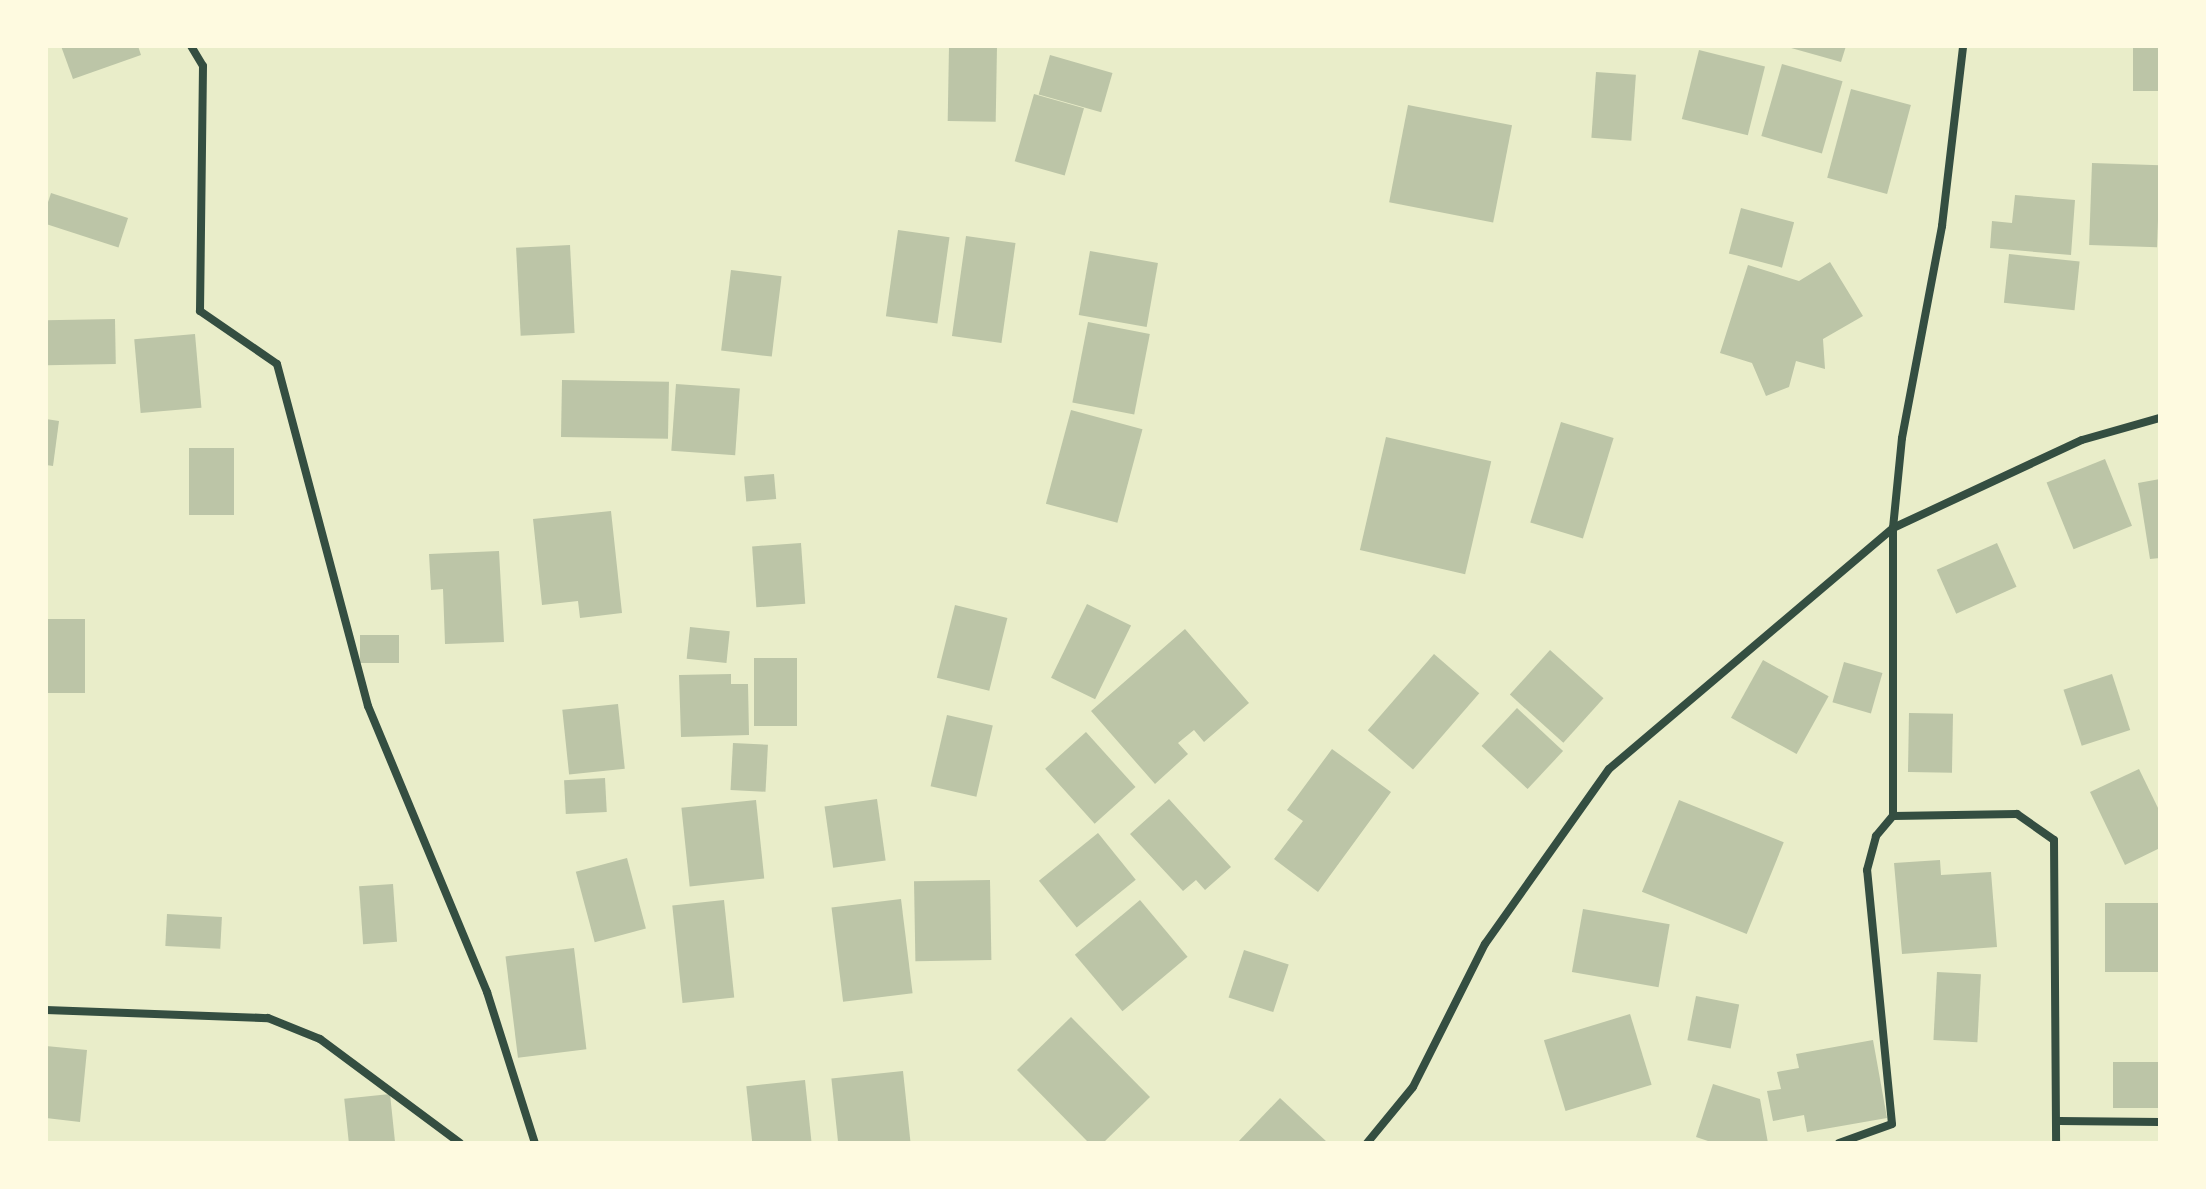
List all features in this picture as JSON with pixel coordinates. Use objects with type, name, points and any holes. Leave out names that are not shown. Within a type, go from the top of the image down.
[{"type":"street","points":[[191,46],[203,66],[200,311],[277,364],[368,706],[487,992],[535,1143]]},
{"type":"street","points":[[1839,1143],[1892,1124],[1867,870],[1876,836],[1893,816],[1893,528],[1902,438],[1942,226],[1963,46]]},
{"type":"street","points":[[1367,1143],[1413,1087],[1485,944],[1609,769],[1893,528],[2082,440],[2160,418]]},
{"type":"street","points":[[1893,816],[2017,814],[2054,840],[2059,1121],[2056,1143]]},
{"type":"street","points":[[46,1010],[268,1018],[320,1039],[460,1143]]},
{"type":"street","points":[[2059,1121],[2160,1122]]},
{"type":"building","points":[[61,46],[138,46],[141,55],[73,79]]},
{"type":"building","points":[[949,46],[997,47],[996,122],[948,121]]},
{"type":"building","points":[[1784,46],[1846,46],[1841,62]]},
{"type":"building","points":[[2133,46],[2160,46],[2160,91],[2133,91]]},
{"type":"building","points":[[1699,50],[1765,66],[1748,135],[1682,119]]},
{"type":"building","points":[[1050,55],[1112,73],[1101,112],[1039,94]]},
{"type":"building","points":[[1782,64],[1843,81],[1822,153],[1761,136]]},
{"type":"building","points":[[1596,72],[1636,75],[1631,141],[1591,138]]},
{"type":"building","points":[[1851,89],[1911,105],[1887,194],[1827,178]]},
{"type":"building","points":[[1034,94],[1084,108],[1065,176],[1015,161]]},
{"type":"building","points":[[1408,105],[1512,125],[1493,222],[1389,202]]},
{"type":"building","points":[[2092,163],[2160,165],[2157,247],[2089,245]]},
{"type":"building","points":[[51,193],[128,218],[118,248],[46,224],[46,208]]},
{"type":"building","points":[[2015,195],[2075,200],[2071,255],[1990,248],[1992,221],[2012,223]]},
{"type":"building","points":[[1741,208],[1794,222],[1782,268],[1729,253]]},
{"type":"building","points":[[898,230],[949,237],[937,323],[886,316]]},
{"type":"building","points":[[966,236],[1016,243],[1001,343],[952,336]]},
{"type":"building","points":[[570,245],[575,333],[521,336],[516,248]]},
{"type":"building","points":[[1090,251],[1158,263],[1147,327],[1079,315]]},
{"type":"building","points":[[2009,254],[2080,261],[2074,310],[2004,303]]},
{"type":"building","points":[[1830,262],[1863,316],[1823,339],[1825,369],[1796,361],[1789,387],[1766,396],[1752,363],[1720,353],[1748,265],[1799,281]]},
{"type":"building","points":[[731,270],[782,276],[772,357],[721,350]]},
{"type":"building","points":[[115,319],[116,364],[47,365],[46,320]]},
{"type":"building","points":[[1088,322],[1150,334],[1134,415],[1072,402]]},
{"type":"building","points":[[195,334],[201,408],[141,413],[134,339]]},
{"type":"building","points":[[562,380],[669,382],[668,439],[561,437]]},
{"type":"building","points":[[676,384],[740,388],[735,455],[671,451]]},
{"type":"building","points":[[1071,410],[1142,429],[1117,523],[1046,504]]},
{"type":"building","points":[[46,419],[59,421],[53,466],[46,465]]},
{"type":"building","points":[[1561,422],[1614,438],[1583,538],[1530,522]]},
{"type":"building","points":[[1386,437],[1491,461],[1465,574],[1360,550]]},
{"type":"building","points":[[189,448],[234,448],[234,515],[189,515]]},
{"type":"building","points":[[2105,459],[2132,526],[2074,549],[2047,483]]},
{"type":"building","points":[[774,474],[776,499],[746,502],[744,477]]},
{"type":"building","points":[[2160,479],[2160,558],[2150,559],[2138,483]]},
{"type":"building","points":[[611,511],[622,613],[580,618],[578,601],[542,605],[533,519]]},
{"type":"building","points":[[801,543],[805,604],[756,607],[752,546]]},
{"type":"building","points":[[1997,543],[2017,587],[1956,614],[1937,570]]},
{"type":"building","points":[[499,551],[504,642],[445,644],[443,589],[431,590],[429,554]]},
{"type":"building","points":[[1087,604],[1131,625],[1095,699],[1051,678]]},
{"type":"building","points":[[955,605],[1007,618],[989,691],[937,678]]},
{"type":"building","points":[[46,619],[85,619],[85,693],[46,693]]},
{"type":"building","points":[[690,627],[730,631],[726,663],[687,659]]},
{"type":"building","points":[[1185,629],[1249,703],[1204,742],[1194,730],[1178,743],[1188,754],[1155,784],[1091,711]]},
{"type":"building","points":[[360,635],[399,635],[399,663],[360,663]]},
{"type":"building","points":[[1550,650],[1604,698],[1563,743],[1510,695]]},
{"type":"building","points":[[1434,654],[1479,693],[1413,770],[1368,730]]},
{"type":"building","points":[[754,658],[797,658],[797,726],[754,726]]},
{"type":"building","points":[[1763,660],[1829,696],[1797,754],[1731,718]]},
{"type":"building","points":[[1844,662],[1882,673],[1871,713],[1832,702]]},
{"type":"building","points":[[731,674],[731,684],[748,684],[749,735],[681,737],[679,675]]},
{"type":"building","points":[[2112,674],[2130,730],[2082,746],[2063,690]]},
{"type":"building","points":[[618,704],[625,769],[569,774],[562,710]]},
{"type":"building","points":[[1517,708],[1563,751],[1528,789],[1482,746]]},
{"type":"building","points":[[1909,713],[1953,714],[1952,773],[1908,772]]},
{"type":"building","points":[[947,715],[993,726],[976,797],[931,786]]},
{"type":"building","points":[[1086,732],[1136,787],[1095,824],[1045,769]]},
{"type":"building","points":[[733,743],[768,745],[765,792],[731,790]]},
{"type":"building","points":[[1332,749],[1391,792],[1318,892],[1274,859],[1303,821],[1287,810]]},
{"type":"building","points":[[2139,769],[2160,812],[2160,848],[2125,865],[2090,792]]},
{"type":"building","points":[[605,778],[607,812],[566,814],[564,780]]},
{"type":"building","points":[[877,799],[886,860],[833,868],[825,806]]},
{"type":"building","points":[[1169,799],[1231,867],[1205,890],[1196,880],[1183,891],[1130,834]]},
{"type":"building","points":[[756,800],[764,879],[690,886],[681,808]]},
{"type":"building","points":[[1679,800],[1784,842],[1747,934],[1642,892]]},
{"type":"building","points":[[1098,833],[1136,880],[1077,927],[1039,881]]},
{"type":"building","points":[[627,858],[646,929],[595,942],[576,872]]},
{"type":"building","points":[[1940,860],[1941,875],[1991,872],[1997,947],[1902,954],[1894,863]]},
{"type":"building","points":[[990,880],[991,960],[915,961],[914,881]]},
{"type":"building","points":[[393,884],[397,942],[363,944],[359,886]]},
{"type":"building","points":[[901,899],[913,993],[843,1002],[832,908]]},
{"type":"building","points":[[724,900],[734,997],[683,1003],[672,905]]},
{"type":"building","points":[[1140,900],[1188,957],[1122,1011],[1075,955]]},
{"type":"building","points":[[2105,903],[2160,903],[2160,972],[2105,972]]},
{"type":"building","points":[[1583,909],[1670,924],[1659,987],[1572,972]]},
{"type":"building","points":[[167,914],[222,917],[220,949],[165,946]]},
{"type":"building","points":[[574,948],[586,1049],[518,1058],[506,956]]},
{"type":"building","points":[[1244,950],[1289,965],[1273,1012],[1229,998]]},
{"type":"building","points":[[1937,972],[1981,974],[1977,1042],[1933,1040]]},
{"type":"building","points":[[1696,996],[1739,1004],[1731,1049],[1687,1040]]},
{"type":"building","points":[[1630,1014],[1652,1085],[1566,1111],[1544,1040]]},
{"type":"building","points":[[1071,1017],[1150,1097],[1103,1143],[1089,1143],[1017,1070]]},
{"type":"building","points":[[1873,1040],[1887,1118],[1807,1132],[1804,1115],[1773,1121],[1767,1091],[1781,1089],[1777,1072],[1799,1068],[1796,1054]]},
{"type":"building","points":[[46,1046],[87,1050],[80,1122],[46,1118]]},
{"type":"building","points":[[2113,1062],[2160,1062],[2160,1108],[2113,1108]]},
{"type":"building","points":[[903,1071],[911,1143],[838,1143],[831,1079]]},
{"type":"building","points":[[805,1080],[812,1143],[752,1143],[746,1086]]},
{"type":"building","points":[[1713,1084],[1760,1099],[1768,1143],[1714,1143],[1696,1137]]},
{"type":"building","points":[[390,1094],[395,1143],[349,1143],[344,1099]]},
{"type":"building","points":[[1280,1098],[1328,1143],[1237,1143]]}]
